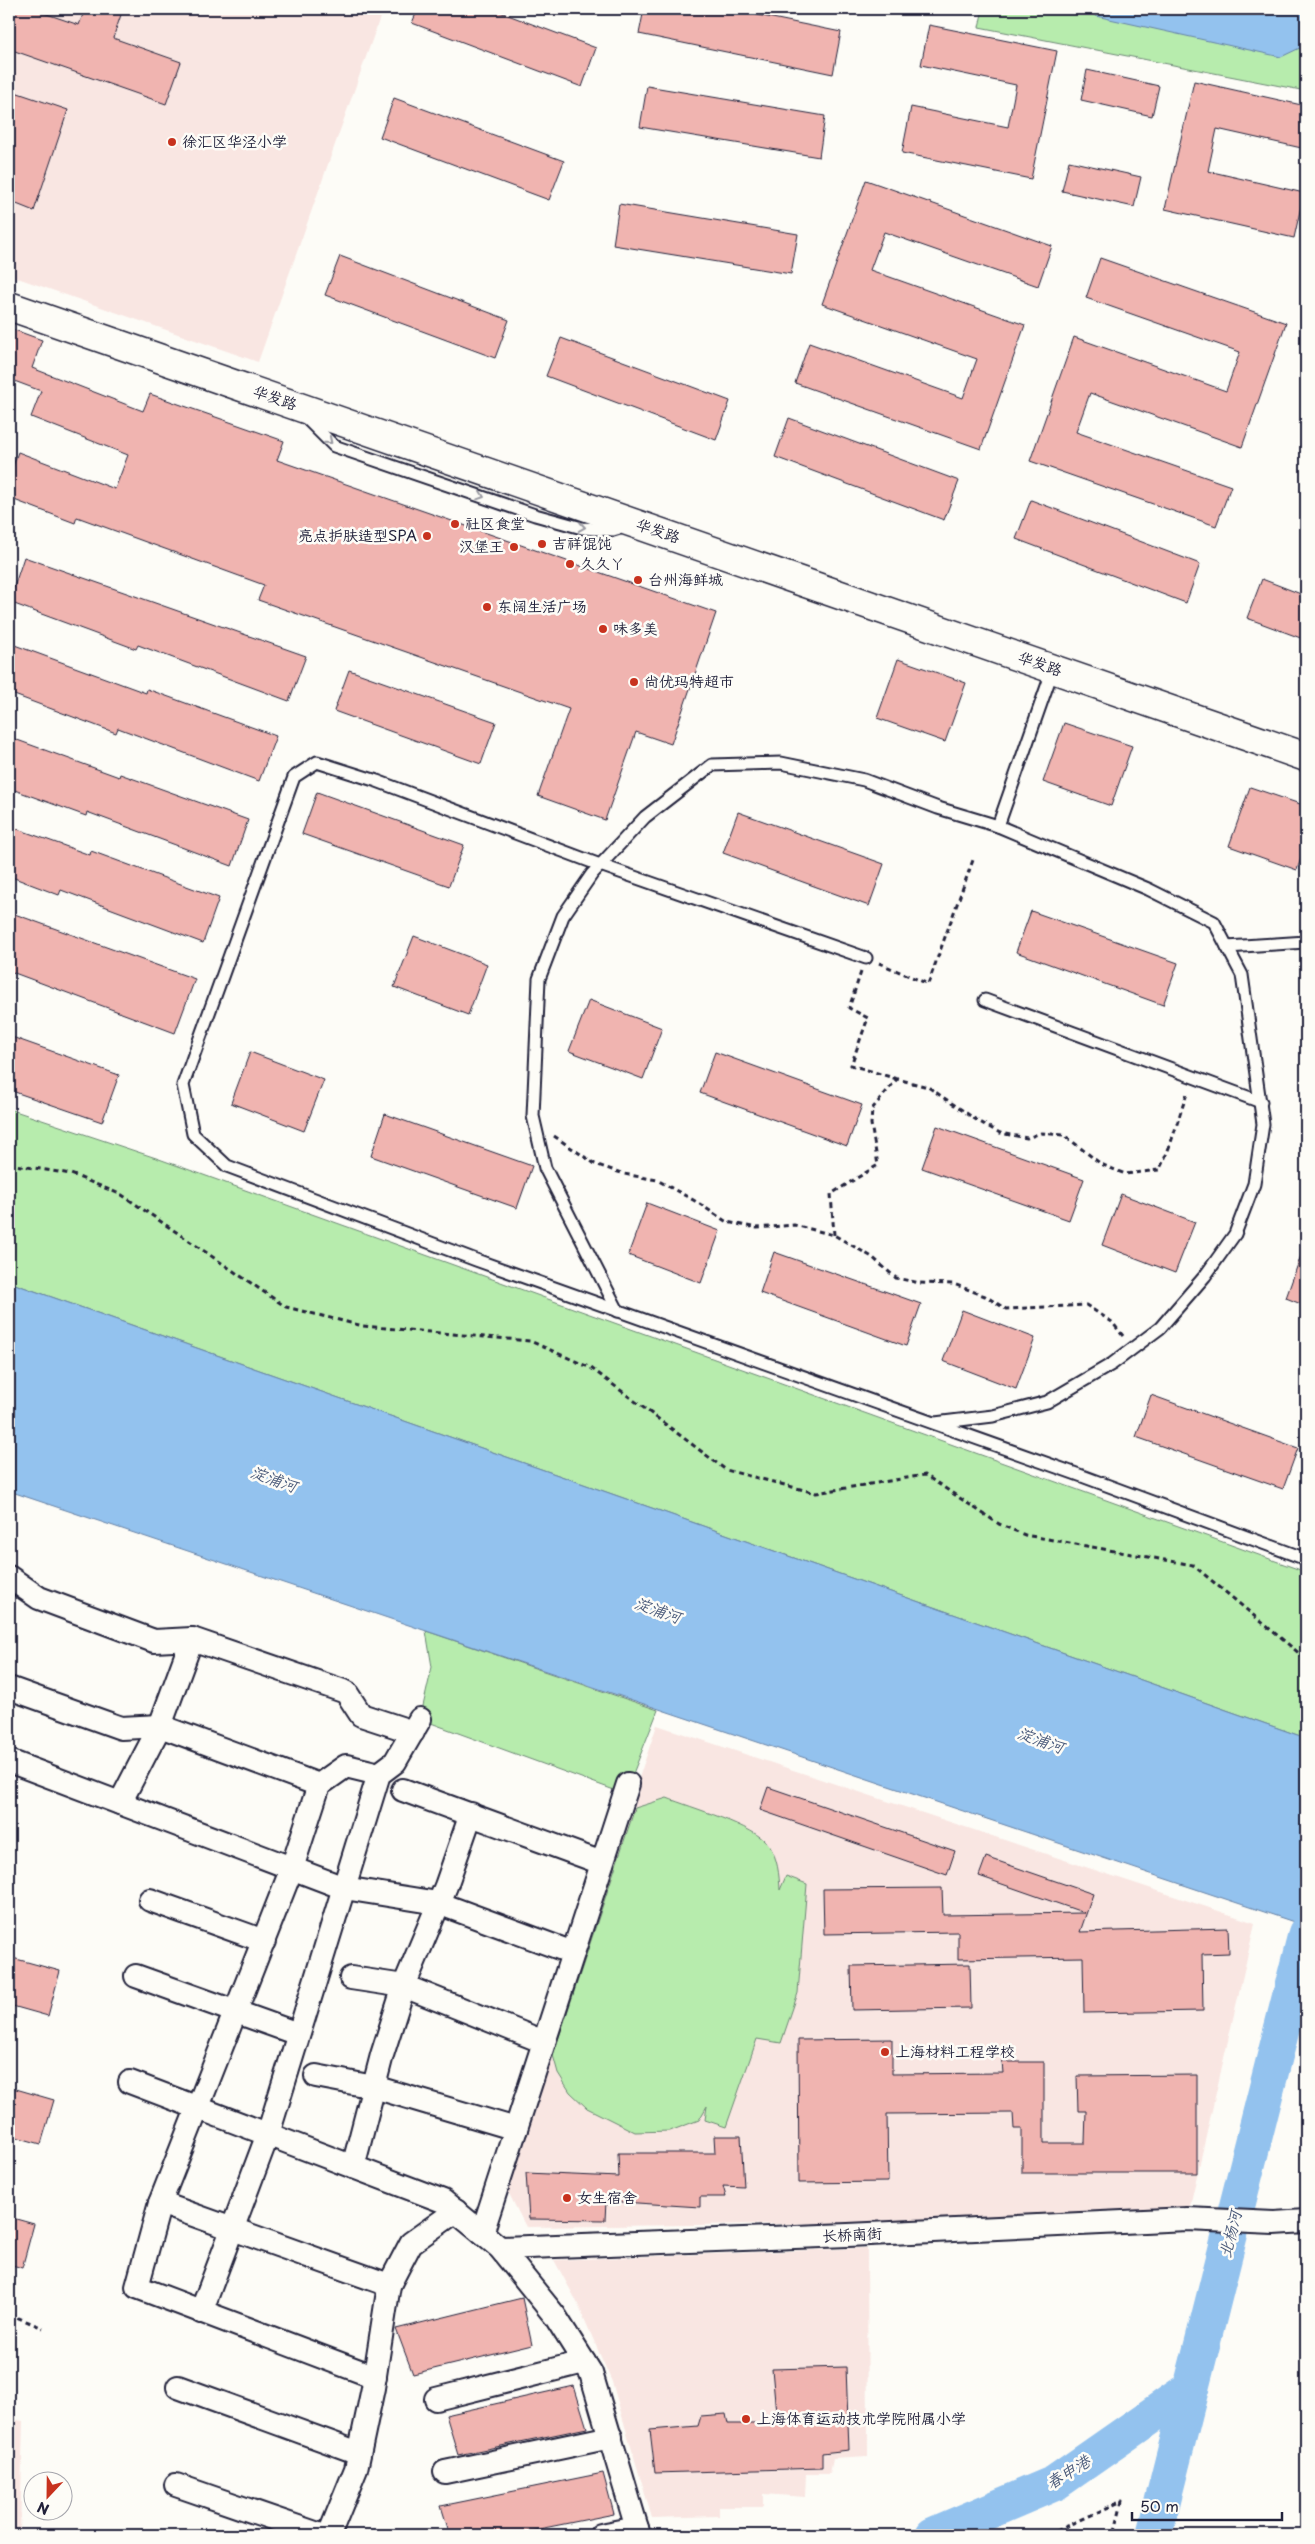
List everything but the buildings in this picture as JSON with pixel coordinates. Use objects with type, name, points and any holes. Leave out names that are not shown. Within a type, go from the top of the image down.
[{"type":"street","name":"华发路","points":[[9,306],[1306,756]]},
{"type":"street","points":[[9,1577],[39,1598],[154,1641],[192,1639],[346,1692],[361,1715],[416,1726],[395,1762],[379,1774],[268,2134],[202,2312]]},
{"type":"street","points":[[120,1803],[160,1726],[192,1639]]},
{"type":"street","points":[[9,1688],[121,1728],[160,1726],[318,1785]]},
{"type":"street","points":[[9,1761],[344,1888],[438,1903],[573,1953]]},
{"type":"street","points":[[375,2377],[137,2287],[160,2203],[292,1868],[318,1785],[346,1766],[379,1774]]},
{"type":"street","points":[[482,2233],[628,1784]]},
{"type":"street","points":[[402,1790],[602,1863]]},
{"type":"street","points":[[353,2167],[404,1986],[438,1903],[471,1814]]},
{"type":"street","points":[[150,1900],[264,1941]]},
{"type":"street","points":[[136,1976],[298,2034]]},
{"type":"street","points":[[351,1978],[404,1986],[544,2042]]},
{"type":"street","points":[[316,2076],[374,2087],[516,2129]]},
{"type":"street","points":[[130,2082],[443,2201],[500,2248],[556,2316],[591,2373],[638,2532],[601,2535]]},
{"type":"street","points":[[160,2203],[389,2285]]},
{"type":"street","points":[[329,2535],[356,2469],[375,2377],[389,2285],[411,2242],[456,2211]]},
{"type":"street","name":"长桥南街","points":[[500,2248],[1203,2219],[1274,2223],[1306,2221]]},
{"type":"street","points":[[436,2399],[584,2362]]},
{"type":"street","points":[[178,2387],[359,2453]]},
{"type":"street","points":[[445,2472],[611,2437]]},
{"type":"street","points":[[176,2485],[321,2535]]},
{"type":"lane","points":[[998,826],[1053,669]]},
{"type":"lane","points":[[866,958],[600,865],[377,781],[317,762],[294,777],[183,1085],[193,1134],[227,1166],[476,1260],[933,1423],[1306,1559]]},
{"type":"lane","points":[[618,1311],[544,1168],[532,1116],[539,979],[563,916],[600,865],[645,817],[712,765],[781,763],[854,778],[998,826],[1148,889],[1214,922],[1242,975],[1263,1124],[1254,1184],[1235,1234],[1205,1276],[1160,1328],[1112,1364],[1047,1402],[993,1416],[933,1423]]},
{"type":"lane","points":[[1227,948],[1306,942]]},
{"type":"lane","points":[[985,1000],[1261,1102]]},
{"type":"path","points":[[973,860],[928,984],[866,958],[849,1008],[868,1018],[851,1065],[897,1080],[928,1087],[978,1121],[1000,1133],[1027,1138],[1041,1133],[1064,1135],[1101,1164],[1125,1174],[1158,1170],[1167,1154],[1173,1130],[1192,1077]]},
{"type":"path","points":[[834,1235],[831,1194],[878,1165],[871,1124],[872,1109],[897,1080]]},
{"type":"path","points":[[535,1126],[596,1164],[624,1174],[657,1180],[696,1201],[728,1222],[757,1228],[794,1225],[834,1235],[872,1257],[896,1278],[920,1283],[954,1284],[984,1296],[1006,1309],[1086,1305],[1112,1322],[1133,1348]]},
{"type":"path","points":[[9,1164],[71,1174],[122,1195],[286,1306],[363,1326],[530,1341],[590,1368],[726,1470],[816,1493],[925,1475],[999,1524],[1025,1535],[1193,1565],[1306,1659]]},
{"type":"path","points":[[9,2314],[43,2328]]},
{"type":"path","points":[[1048,2535],[1122,2502],[1114,2535]]},
{"type":"shaded area","name":"徐汇区华泾小学","points":[[9,9],[383,9],[258,362],[9,275]]},
{"type":"shaded area","name":"上海材料工程学校","points":[[657,1725],[1255,1923],[1187,2219],[526,2227],[502,2180]]},
{"type":"shaded area","name":"上海体育运动技术学院附属小学","points":[[867,2248],[868,2456],[833,2458],[830,2474],[806,2474],[805,2497],[763,2494],[763,2507],[719,2507],[719,2516],[652,2518],[612,2382],[576,2300],[554,2260]]},
{"type":"shaded area","points":[[9,2419],[23,2421],[20,2535],[9,2535]]},
{"type":"green space","points":[[983,9],[1306,9],[1306,91],[979,27]]},
{"type":"green space","points":[[9,1109],[159,1159],[1306,1572],[1306,1738],[9,1282]]},
{"type":"green space","points":[[426,1631],[658,1710],[625,1794],[420,1719],[432,1667]]},
{"type":"green space","points":[[667,1798],[737,1824],[762,1838],[769,1845],[776,1861],[780,1890],[786,1876],[807,1884],[798,1993],[781,2043],[757,2039],[726,2127],[705,2120],[707,2106],[699,2120],[670,2131],[635,2132],[587,2108],[570,2092],[558,2073],[553,2055],[635,1808]]},
{"type":"water","points":[[1081,9],[1306,9],[1306,45],[1281,57],[1096,16]]},
{"type":"water","name":"淀浦河","points":[[9,1282],[1306,1738],[1306,1926],[9,1491]]},
{"type":"waterway","name":"北杨河","points":[[1154,2535],[1306,1933]]},
{"type":"waterway","name":"春申港","points":[[933,2535],[1055,2483],[1191,2388]]},
{"type":"place","name":"徐汇区华泾小学","points":[[172,142]]},
{"type":"place","name":"社区食堂","points":[[455,524]]},
{"type":"place","name":"亮点护肤造型SPA","points":[[427,536]]},
{"type":"place","name":"吉祥馄饨","points":[[542,544]]},
{"type":"place","name":"汉堡王","points":[[514,547]]},
{"type":"place","name":"久久丫","points":[[570,564]]},
{"type":"place","name":"台州海鲜城","points":[[638,580]]},
{"type":"place","name":"东阔生活广场","points":[[487,607]]},
{"type":"place","name":"味多美","points":[[603,629]]},
{"type":"place","name":"尚优玛特超市","points":[[634,682]]},
{"type":"place","name":"上海材料工程学校","points":[[885,2052]]},
{"type":"place","name":"女生宿舍","points":[[567,2198]]},
{"type":"place","name":"上海体育运动技术学院附属小学","points":[[746,2419]]}]
